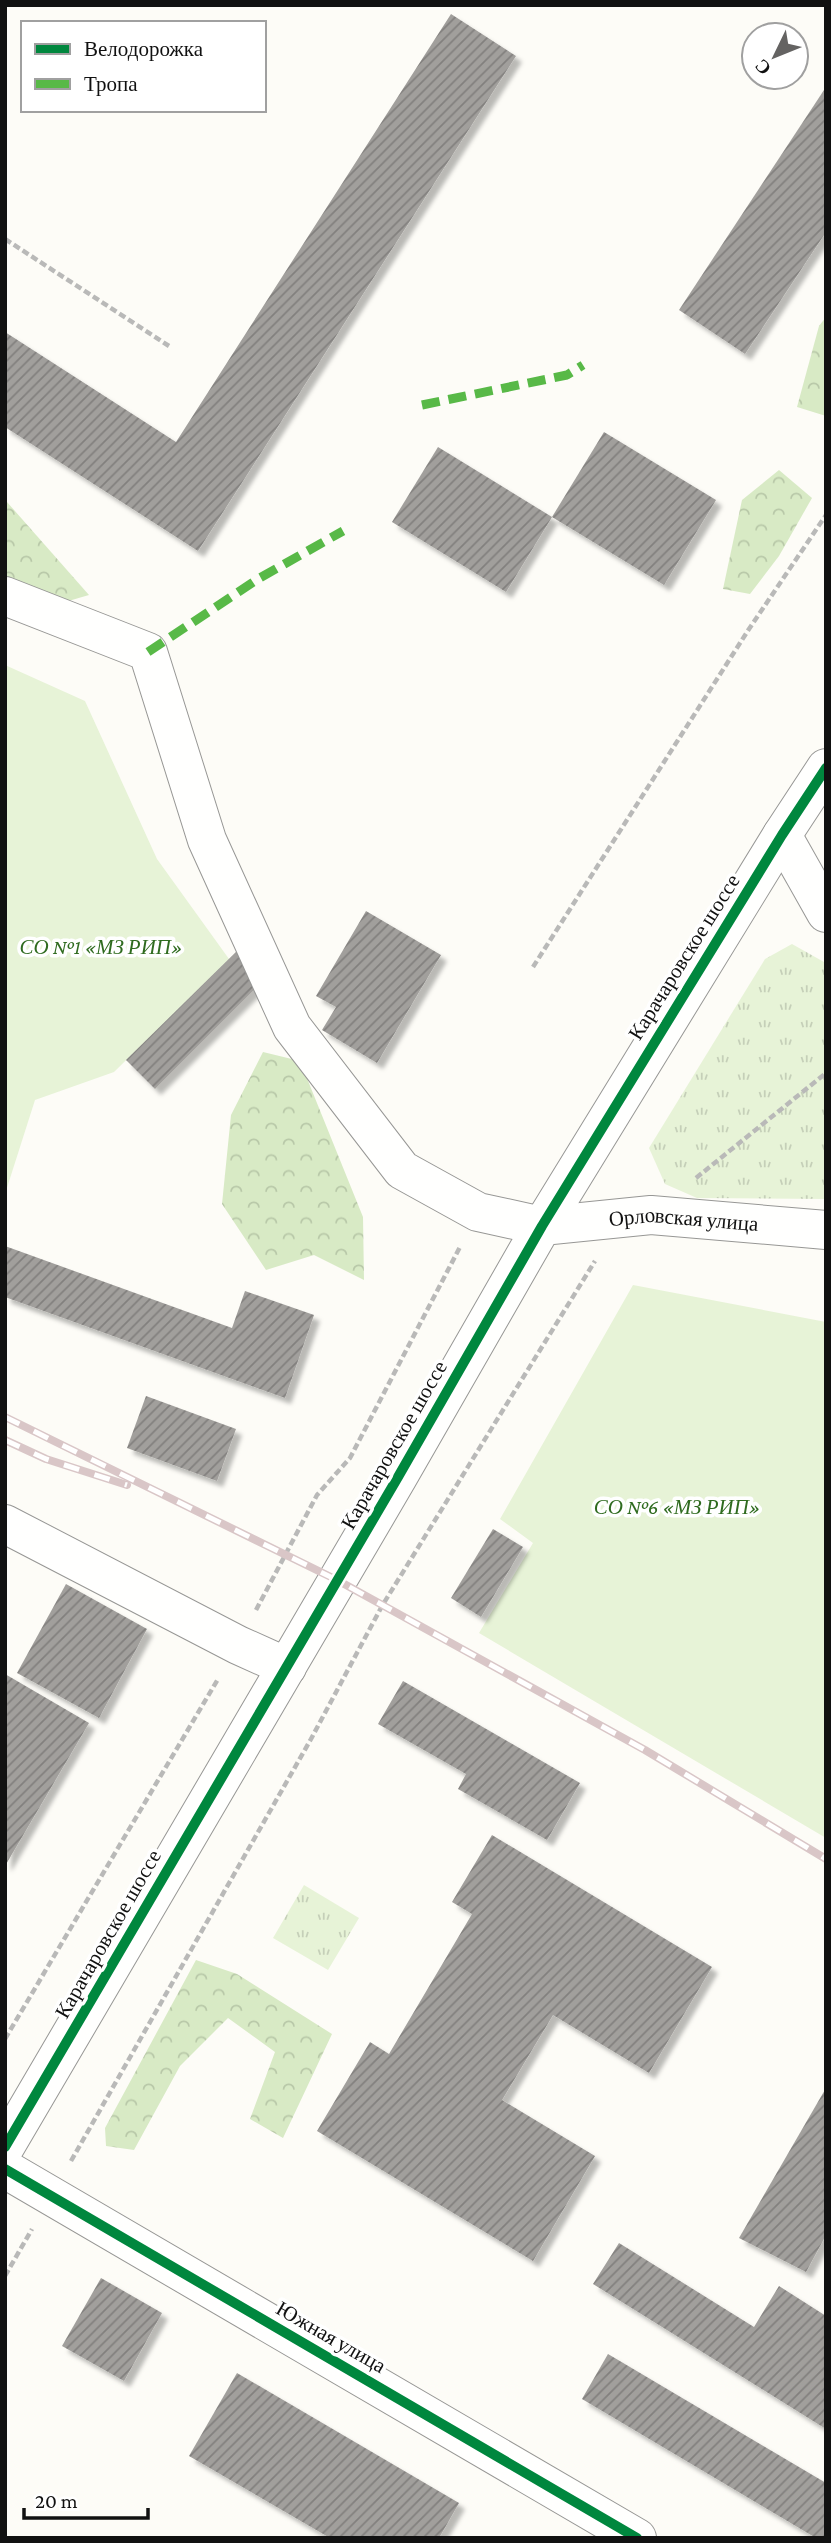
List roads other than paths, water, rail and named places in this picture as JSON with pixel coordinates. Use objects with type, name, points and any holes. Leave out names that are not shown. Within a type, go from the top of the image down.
[{"type":"street","name":"Орловская улица","points":[[5,596],[148,652],[207,839],[292,1027],[402,1170],[478,1212],[542,1226],[651,1215],[826,1230]]},
{"type":"street","name":"Карачаровское шоссе","points":[[5,2147],[542,1226],[826,768]]},
{"type":"street","points":[[782,835],[826,914]]},
{"type":"street","points":[[5,1524],[286,1667]]},
{"type":"street","name":"Южная улица","points":[[5,2169],[637,2538]]},
{"type":"railway","points":[[5,1417],[337,1580],[645,1750],[826,1859]]},
{"type":"railway","points":[[5,1440],[46,1459],[127,1485]]},
{"type":"park label","name":"СО №1 «МЗ РИП»","points":[[101,947]]},
{"type":"park label","name":"СО №6 «МЗ РИП»","points":[[677,1507]]}]
